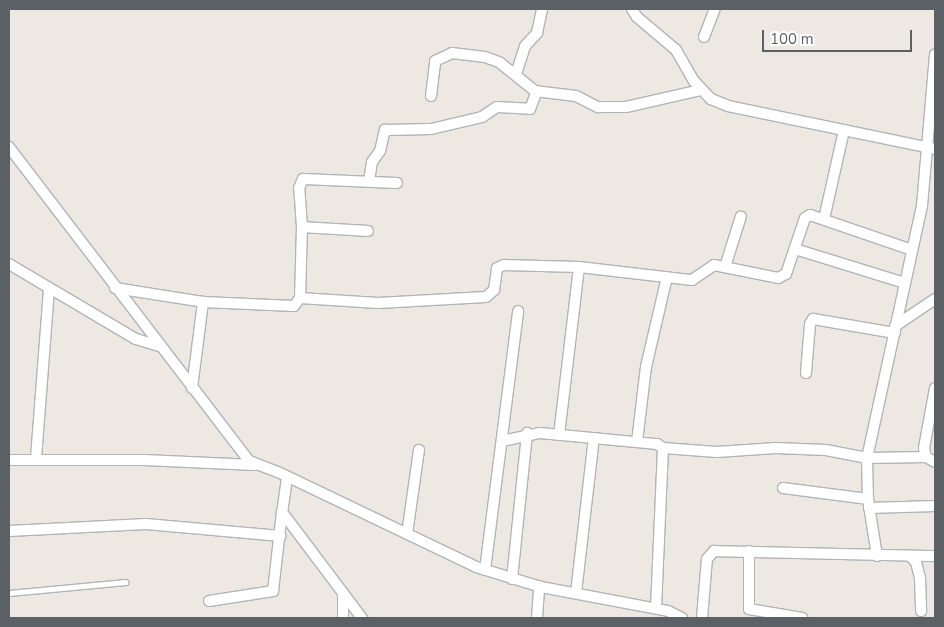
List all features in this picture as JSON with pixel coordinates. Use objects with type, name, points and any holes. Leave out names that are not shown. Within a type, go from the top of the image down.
[{"type":"street","points":[[516,74],[525,46],[537,33],[542,9]]},
{"type":"street","points":[[632,9],[637,18],[676,50],[701,90],[728,106],[931,149]]},
{"type":"street","points":[[704,37],[715,9]]},
{"type":"street","points":[[431,96],[435,60],[442,55],[485,56],[516,74],[537,91],[576,96],[598,107],[612,109],[701,90]]},
{"type":"street","points":[[877,556],[869,504],[867,458],[912,250],[931,149],[935,55]]},
{"type":"street","points":[[369,181],[372,162],[380,151],[385,130],[431,129],[482,117],[497,107],[530,108],[537,91]]},
{"type":"street","points":[[824,219],[844,130]]},
{"type":"street","points":[[9,148],[242,455],[255,465]]},
{"type":"street","points":[[300,298],[302,227],[299,188],[304,179],[397,182]]},
{"type":"street","points":[[115,288],[203,302],[289,307],[300,298],[384,303],[486,297],[494,290],[495,272],[500,266],[579,267],[696,279],[711,265],[782,278],[795,249],[805,218],[812,215],[912,250]]},
{"type":"street","points":[[725,267],[741,216]]},
{"type":"street","points":[[302,227],[368,231]]},
{"type":"street","points":[[795,249],[905,283]]},
{"type":"street","points":[[9,264],[136,339],[158,346]]},
{"type":"street","points":[[559,434],[579,267]]},
{"type":"street","points":[[637,442],[646,367],[668,277]]},
{"type":"street","points":[[36,458],[49,288]]},
{"type":"street","points":[[806,373],[810,324],[813,319],[895,329],[935,299]]},
{"type":"street","points":[[192,388],[203,302]]},
{"type":"street","points":[[485,570],[518,311]]},
{"type":"street","points":[[502,441],[527,433],[559,434],[657,444],[663,448],[717,452],[776,448],[826,450],[867,458],[930,459],[924,448],[935,388]]},
{"type":"street","points":[[512,578],[527,433]]},
{"type":"street","points":[[576,594],[594,438]]},
{"type":"street","points":[[656,608],[663,448]]},
{"type":"street","points":[[407,534],[418,450]]},
{"type":"street","points":[[9,460],[36,458],[255,465],[278,472],[287,478],[485,570],[539,586],[656,608],[682,618]]},
{"type":"street","points":[[209,602],[273,590],[287,478]]},
{"type":"street","points":[[783,488],[869,504],[935,506]]},
{"type":"street","points":[[282,512],[362,618]]},
{"type":"street","points":[[9,531],[146,524],[280,536]]},
{"type":"street","points":[[702,618],[710,554],[719,550],[877,556],[935,556]]},
{"type":"street","points":[[749,551],[749,614],[802,618]]},
{"type":"street","points":[[910,556],[916,562],[920,578],[921,611]]},
{"type":"street","points":[[537,618],[539,586]]},
{"type":"street","points":[[342,618],[343,593]]},
{"type":"lane","points":[[9,593],[125,582]]}]
